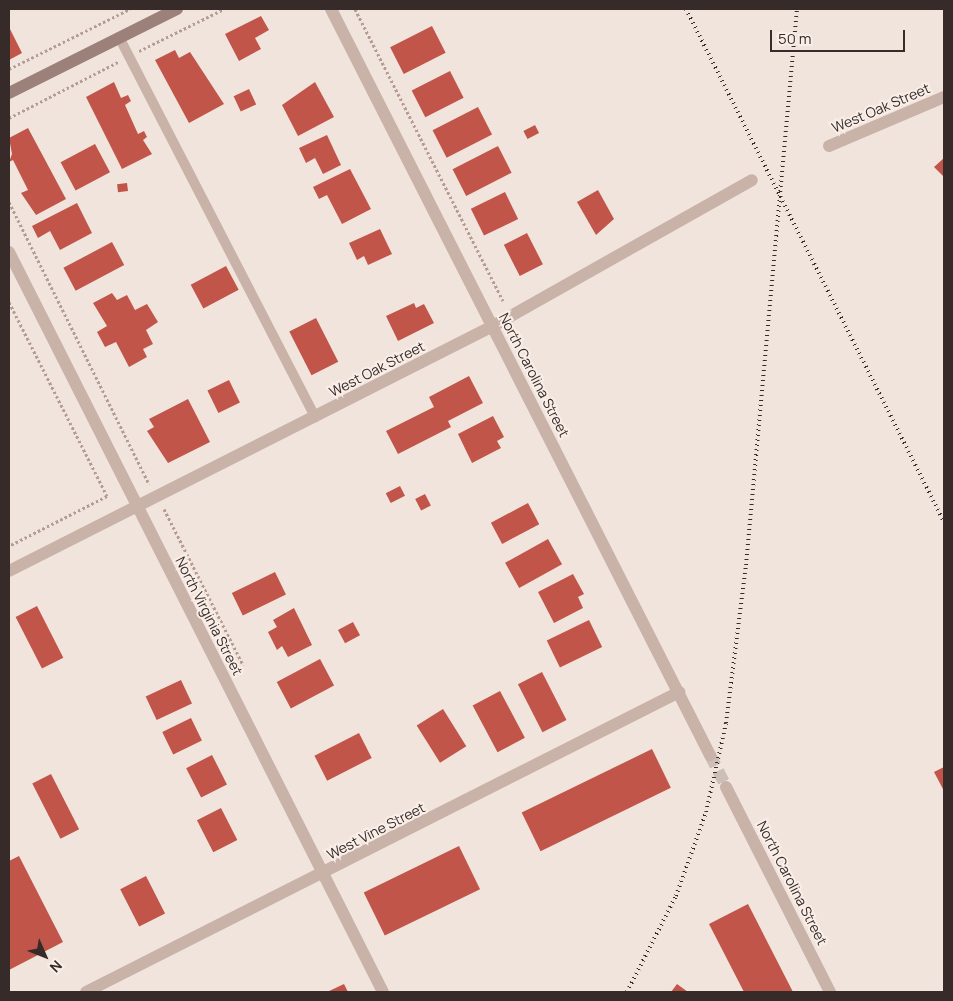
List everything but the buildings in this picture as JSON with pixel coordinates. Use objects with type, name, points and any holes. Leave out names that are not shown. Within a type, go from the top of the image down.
[{"type":"main road","points":[[9,93],[177,9]]},
{"type":"street","name":"North Carolina Street","points":[[331,9],[710,754]]},
{"type":"street","name":"West Oak Street","points":[[829,146],[944,97]]},
{"type":"street","name":"West Oak Street","points":[[9,571],[315,418],[493,326],[752,180]]},
{"type":"street","name":"North Virginia Street","points":[[9,252],[383,992]]},
{"type":"street","name":"West Vine Street","points":[[86,992],[324,874],[679,692]]},
{"type":"street","name":"North Carolina Street","points":[[726,787],[830,992]]},
{"type":"lane","points":[[119,37],[315,418]]},
{"type":"path","points":[[9,69],[130,9]]},
{"type":"path","points":[[355,9],[503,300]]},
{"type":"path","points":[[9,202],[150,486]]},
{"type":"path","points":[[9,302],[108,496],[9,546]]},
{"type":"path","points":[[164,509],[244,665]]},
{"type":"tunnel","points":[[710,755],[726,787]]},
{"type":"railway","points":[[686,9],[944,522]]},
{"type":"railway","points":[[627,992],[676,896],[706,812],[726,723],[746,565],[797,9]]}]
